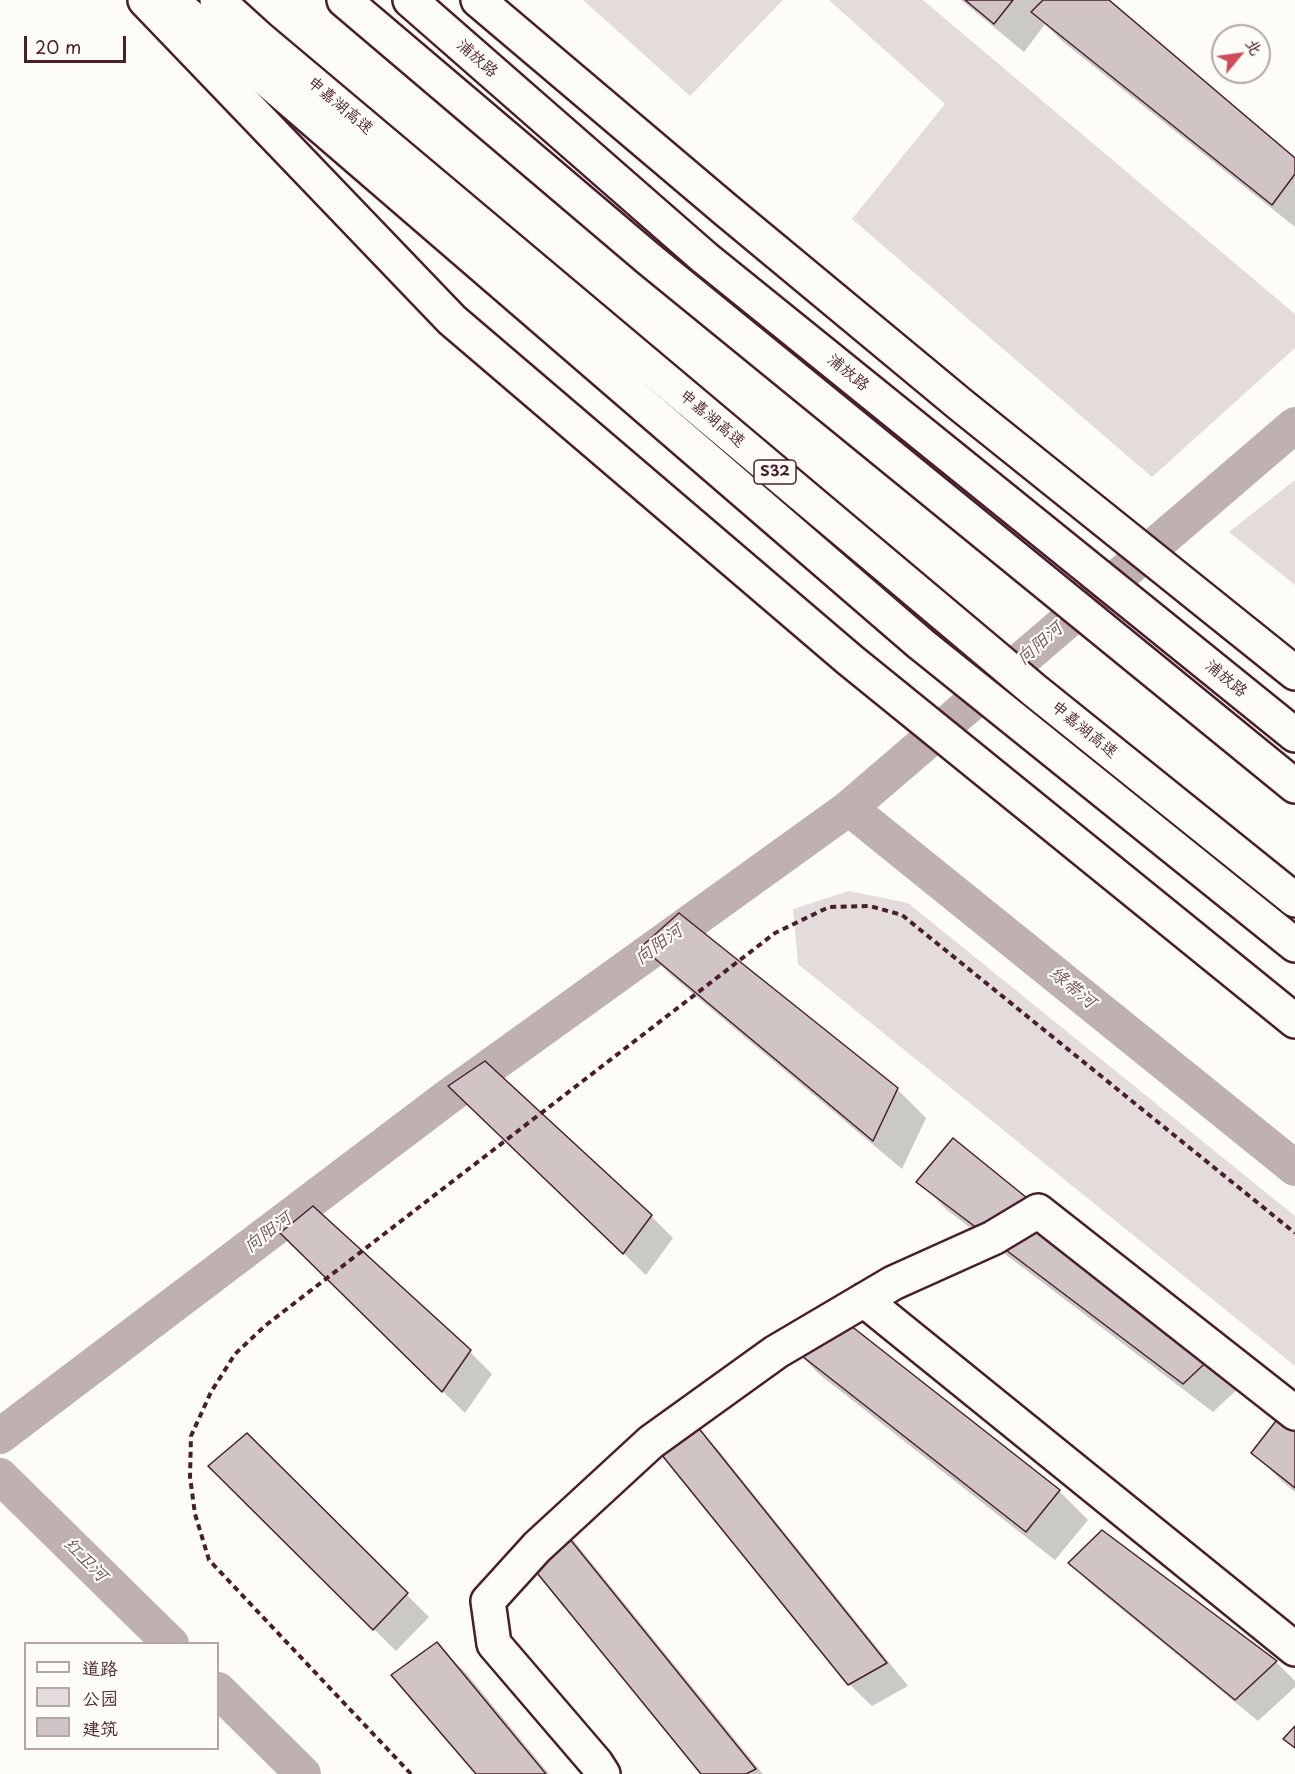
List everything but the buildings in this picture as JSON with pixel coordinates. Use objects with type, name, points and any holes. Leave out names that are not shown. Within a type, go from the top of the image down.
[{"type":"main road","points":[[145,0],[452,320],[850,660],[1295,1021]]},
{"type":"main road","points":[[170,0],[265,78],[921,644],[1295,945]]},
{"type":"main road","name":"申嘉湖高速","points":[[217,0],[1034,690],[1295,900]]},
{"type":"main road","points":[[344,0],[649,259],[1295,786]]},
{"type":"main road","name":"浦放路","points":[[410,0],[705,258],[1295,735]]},
{"type":"main road","points":[[478,0],[744,225],[1295,673]]},
{"type":"main road","points":[[603,1774],[494,1644],[488,1601],[537,1547],[651,1442],[776,1352],[893,1283],[993,1238],[1038,1211],[1295,1413]]},
{"type":"main road","points":[[864,1300],[1295,1649]]},
{"type":"path","points":[[411,1774],[209,1560],[195,1514],[190,1477],[191,1436],[211,1392],[235,1354],[267,1325],[775,933],[829,907],[870,906],[902,915],[1295,1233]]},
{"type":"green space","points":[[583,0],[783,0],[690,96]]},
{"type":"green space","points":[[829,0],[923,0],[1295,314],[1295,348],[1152,477],[852,219],[945,104]]},
{"type":"green space","points":[[1295,480],[1295,585],[1229,532]]},
{"type":"green space","points":[[849,891],[908,903],[1295,1216],[1295,1366],[798,964],[793,909]]},
{"type":"waterway","name":"向阳河","points":[[0,1436],[449,1096],[849,808],[1295,425]]},
{"type":"waterway","name":"绿带河","points":[[849,808],[1295,1168]]},
{"type":"waterway","name":"红卫河","points":[[0,1476],[169,1642]]},
{"type":"waterway","name":"红卫河","points":[[219,1691],[303,1774]]}]
